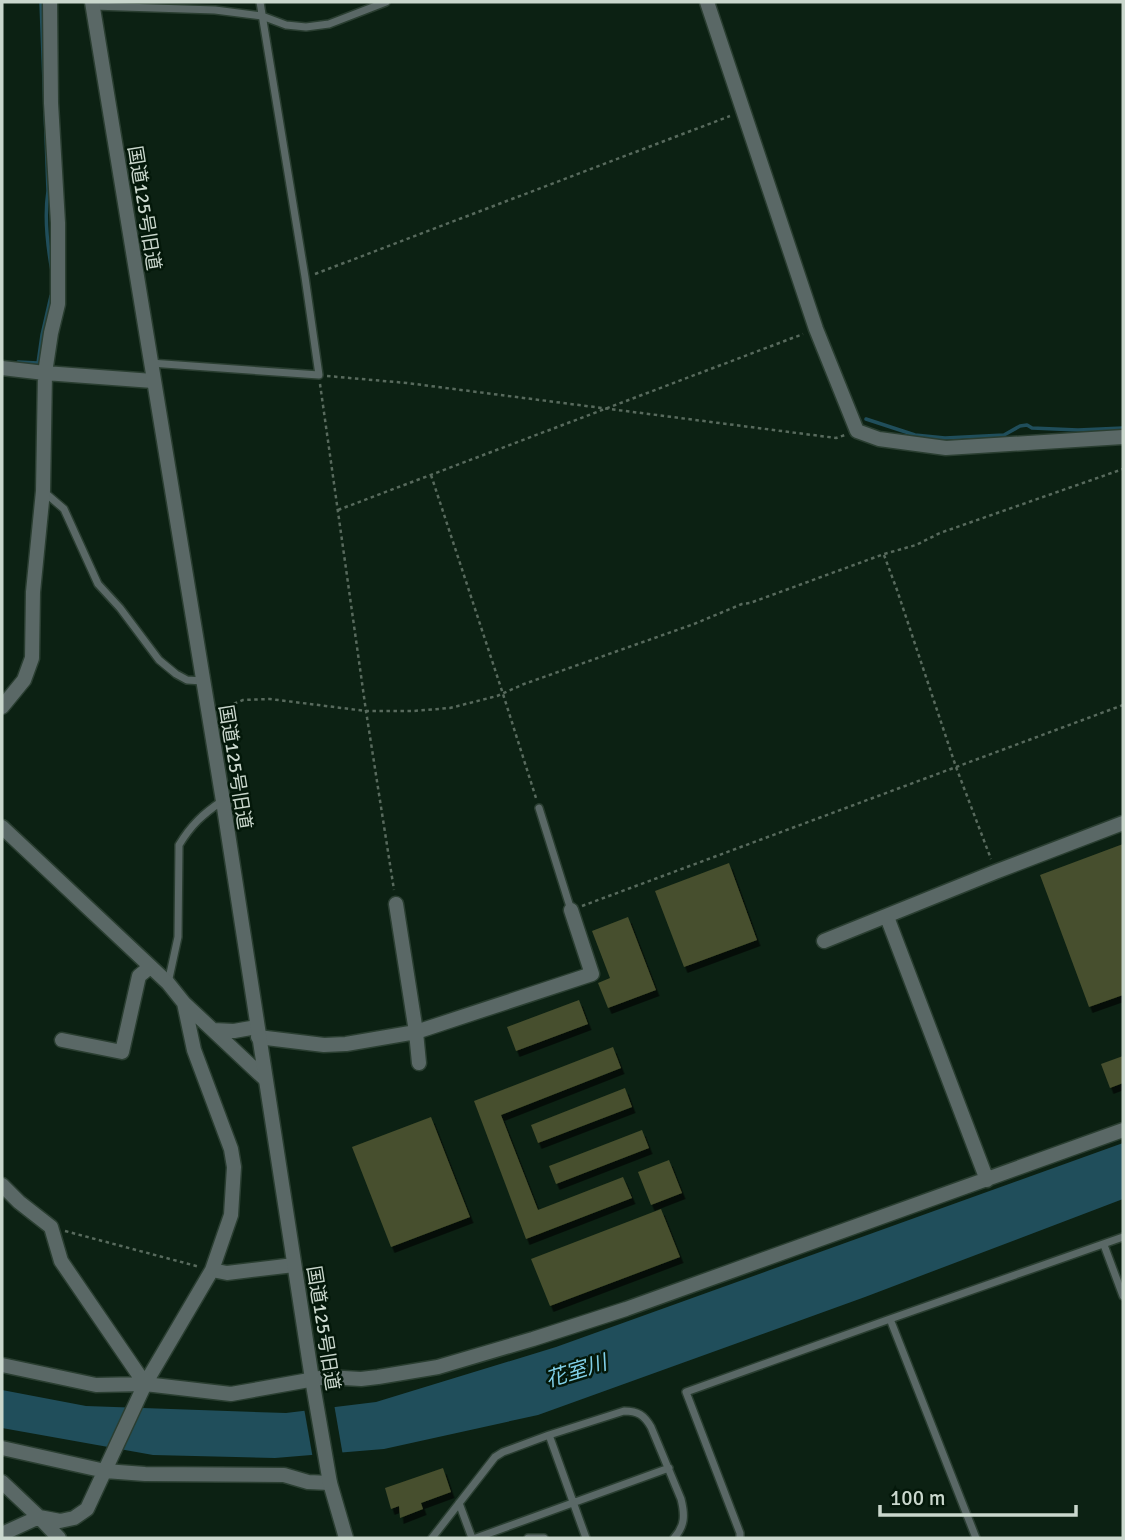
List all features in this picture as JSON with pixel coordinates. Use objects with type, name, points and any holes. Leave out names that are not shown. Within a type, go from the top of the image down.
[{"type":"street","points":[[2,707],[24,680],[32,658],[33,592],[43,491],[45,373],[58,304],[58,223],[51,103],[50,2]]},
{"type":"street","points":[[707,2],[816,330],[857,431],[880,439],[946,448],[1123,437]]},
{"type":"street","name":"国道125号旧道","points":[[92,4],[223,801],[327,1466],[346,1538]]},
{"type":"street","points":[[2,368],[153,380]]},
{"type":"street","points":[[824,941],[1123,823]]},
{"type":"street","points":[[2,827],[265,1079]]},
{"type":"street","points":[[396,904],[419,1063]]},
{"type":"street","points":[[213,1030],[258,1032],[324,1045],[346,1044],[416,1032],[592,974],[571,910]]},
{"type":"street","points":[[887,918],[987,1180]]},
{"type":"street","points":[[62,1040],[122,1052],[139,976],[150,967]]},
{"type":"street","points":[[2,1535],[39,1517],[60,1521],[74,1518],[87,1509],[142,1390],[212,1270],[231,1216],[234,1167],[231,1149],[194,1049],[184,1003]]},
{"type":"street","points":[[2,1365],[96,1385],[231,1394],[314,1386],[326,1377],[361,1379],[438,1367],[626,1309],[1123,1130]]},
{"type":"street","points":[[2,1185],[51,1227],[61,1261],[142,1390]]},
{"type":"street","points":[[212,1270],[227,1273],[295,1265]]},
{"type":"street","points":[[2,1448],[108,1464],[145,1474],[284,1475],[308,1482],[330,1483]]},
{"type":"street","points":[[2,1482],[59,1538]]},
{"type":"lane","points":[[150,362],[319,375],[260,2]]},
{"type":"lane","points":[[92,4],[215,10],[262,16],[286,25],[306,27],[329,24],[386,2]]},
{"type":"lane","points":[[43,491],[64,509],[98,584],[120,608],[159,660],[187,680],[203,681]]},
{"type":"lane","points":[[168,984],[178,937],[179,845],[203,814],[223,801]]},
{"type":"lane","points":[[539,808],[571,910]]},
{"type":"lane","points":[[740,1538],[686,1392],[1123,1237]]},
{"type":"lane","points":[[1104,1245],[1123,1296]]},
{"type":"lane","points":[[890,1319],[976,1538]]},
{"type":"lane","points":[[432,1538],[495,1457],[503,1452],[612,1414],[636,1411],[645,1417],[651,1427],[681,1499],[683,1525],[674,1538]]},
{"type":"lane","points":[[549,1436],[586,1538]]},
{"type":"lane","points":[[459,1503],[474,1538],[668,1468]]},
{"type":"lane","points":[[528,1538],[544,1538]]},
{"type":"path","points":[[305,277],[744,111]]},
{"type":"path","points":[[338,510],[816,330]]},
{"type":"path","points":[[396,904],[319,375],[607,407],[836,438],[857,431]]},
{"type":"path","points":[[208,715],[243,700],[270,699],[366,711],[413,711],[450,708],[503,694],[742,604],[1123,470]]},
{"type":"path","points":[[431,475],[539,808]]},
{"type":"path","points":[[884,554],[956,767],[995,872]]},
{"type":"path","points":[[571,910],[1123,705]]},
{"type":"path","points":[[51,1227],[212,1270]]},
{"type":"water","name":"花室川","points":[[1123,1143],[1123,1199],[865,1297],[538,1415],[384,1449],[275,1458],[153,1455],[2,1428],[2,1390],[86,1406],[286,1413],[376,1402],[556,1347]]},
{"type":"pier","points":[[334,1404],[343,1456],[313,1459],[304,1408]]},
{"type":"building","points":[[1123,844],[1123,995],[1089,1007],[1040,875]]},
{"type":"building","points":[[729,863],[757,940],[684,967],[655,891]]},
{"type":"building","points":[[628,917],[656,990],[608,1008],[598,983],[610,978],[592,931]]},
{"type":"building","points":[[579,1000],[588,1024],[516,1051],[507,1027]]},
{"type":"building","points":[[613,1047],[621,1068],[501,1115],[538,1210],[623,1177],[632,1198],[526,1239],[474,1101]]},
{"type":"building","points":[[1123,1056],[1123,1083],[1110,1088],[1101,1064]]},
{"type":"building","points":[[625,1088],[632,1107],[538,1143],[531,1125]]},
{"type":"building","points":[[431,1117],[470,1217],[391,1247],[352,1147]]},
{"type":"building","points":[[642,1130],[649,1148],[556,1184],[549,1166]]},
{"type":"building","points":[[669,1160],[682,1193],[651,1205],[638,1172]]},
{"type":"building","points":[[661,1209],[680,1257],[550,1306],[531,1259]]},
{"type":"building","points":[[443,1468],[451,1492],[421,1503],[423,1509],[400,1518],[399,1506],[391,1509],[385,1488]]},
{"type":"waterway","points":[[41,2],[48,191],[46,221],[52,271]]},
{"type":"waterway","points":[[18,362],[38,363],[51,296]]},
{"type":"waterway","points":[[866,419],[915,435],[945,438],[1004,435],[1027,425],[1032,428],[1078,430],[1123,428]]}]
